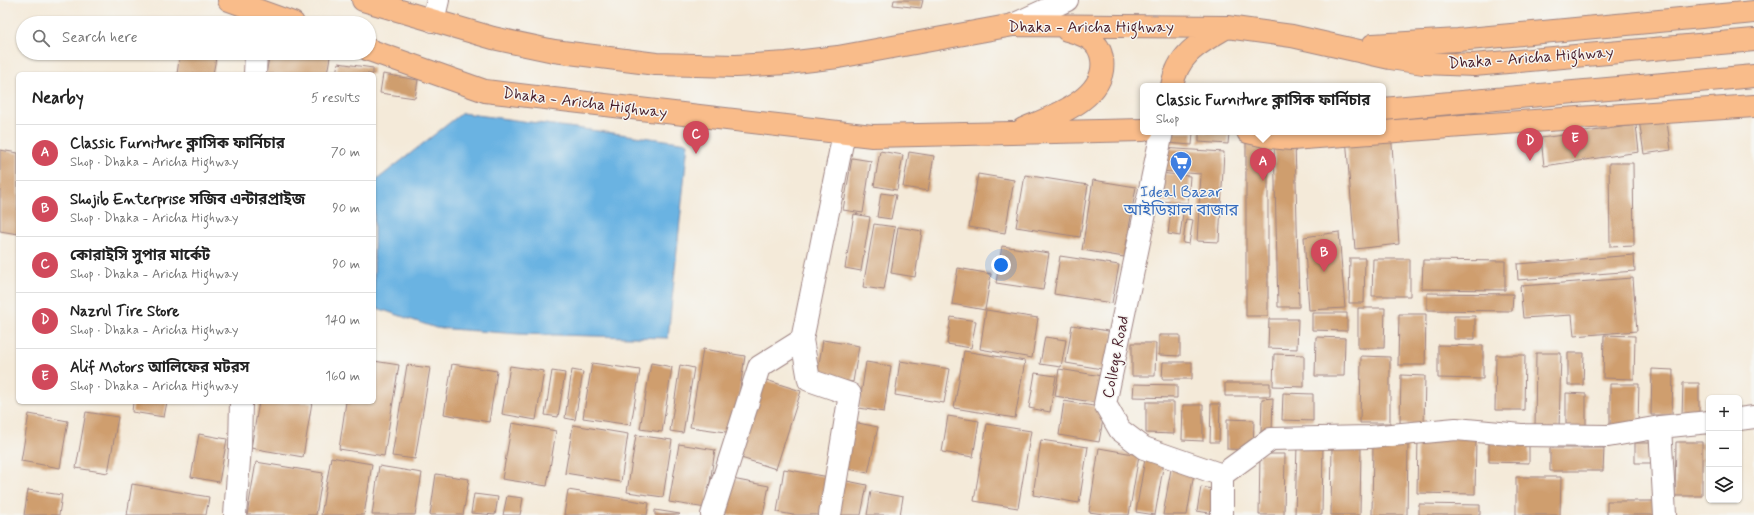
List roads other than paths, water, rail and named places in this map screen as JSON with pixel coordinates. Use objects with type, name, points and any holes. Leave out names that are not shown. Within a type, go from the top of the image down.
[{"type":"highway","points":[[228,0],[255,16]]},
{"type":"highway","name":"Dhaka - Aricha Highway","points":[[363,0],[436,10],[493,38],[554,51],[606,59],[656,64],[736,66],[787,63],[838,57],[1013,25],[1227,27],[1292,36],[1390,58],[1423,63],[1474,65],[1754,40]]},
{"type":"highway","points":[[1338,46],[1401,44],[1754,12]]},
{"type":"highway","points":[[1013,133],[1070,108],[1088,96],[1098,82],[1103,65],[1100,50],[1091,39],[1074,32],[1050,26]]},
{"type":"highway","points":[[1172,83],[1174,73],[1184,56],[1197,44],[1227,27]]},
{"type":"highway","name":"Dhaka - Aricha Highway","points":[[376,52],[485,91],[872,136],[1140,130]]},
{"type":"highway","points":[[1386,109],[1754,76]]},
{"type":"highway","points":[[1386,132],[1754,106]]},
{"type":"highway","points":[[1261,135],[1292,139],[1344,135]]},
{"type":"street","points":[[1013,25],[1067,0]]},
{"type":"street","points":[[255,72],[256,60]]},
{"type":"street","points":[[830,515],[850,394],[809,380],[802,340],[844,133]]},
{"type":"street","name":"College Road","points":[[1161,135],[1105,404],[1120,430],[1144,448],[1222,475]]},
{"type":"street","points":[[712,515],[759,367],[802,340]]},
{"type":"street","points":[[235,515],[240,447],[241,404]]},
{"type":"street","points":[[1742,419],[1754,417]]},
{"type":"street","points":[[1222,515],[1222,475],[1271,439],[1370,437],[1456,428],[1521,435],[1608,436],[1660,427],[1706,422]]},
{"type":"street","points":[[1660,427],[1665,515]]},
{"type":"water","points":[[462,113],[688,143],[668,338],[519,334],[436,328],[376,308],[376,180]]},
{"type":"place","name":"কোরাইসি সুপার মার্কেট","points":[[696,154]]},
{"type":"place","name":"Alif Motors আলিফের মটরস","points":[[1575,158]]},
{"type":"place","name":"Nazrul Tire Store","points":[[1530,161]]},
{"type":"place","name":"Classic Furniture ক্লাসিক ফার্নিচার","points":[[1263,181]]},
{"type":"place","name":"Ideal Bazar আইডিয়াল বাজার","points":[[1181,182]]},
{"type":"place","name":"Shojib Enterprise সজিব এন্টারপ্রাইজ","points":[[1324,272]]}]
